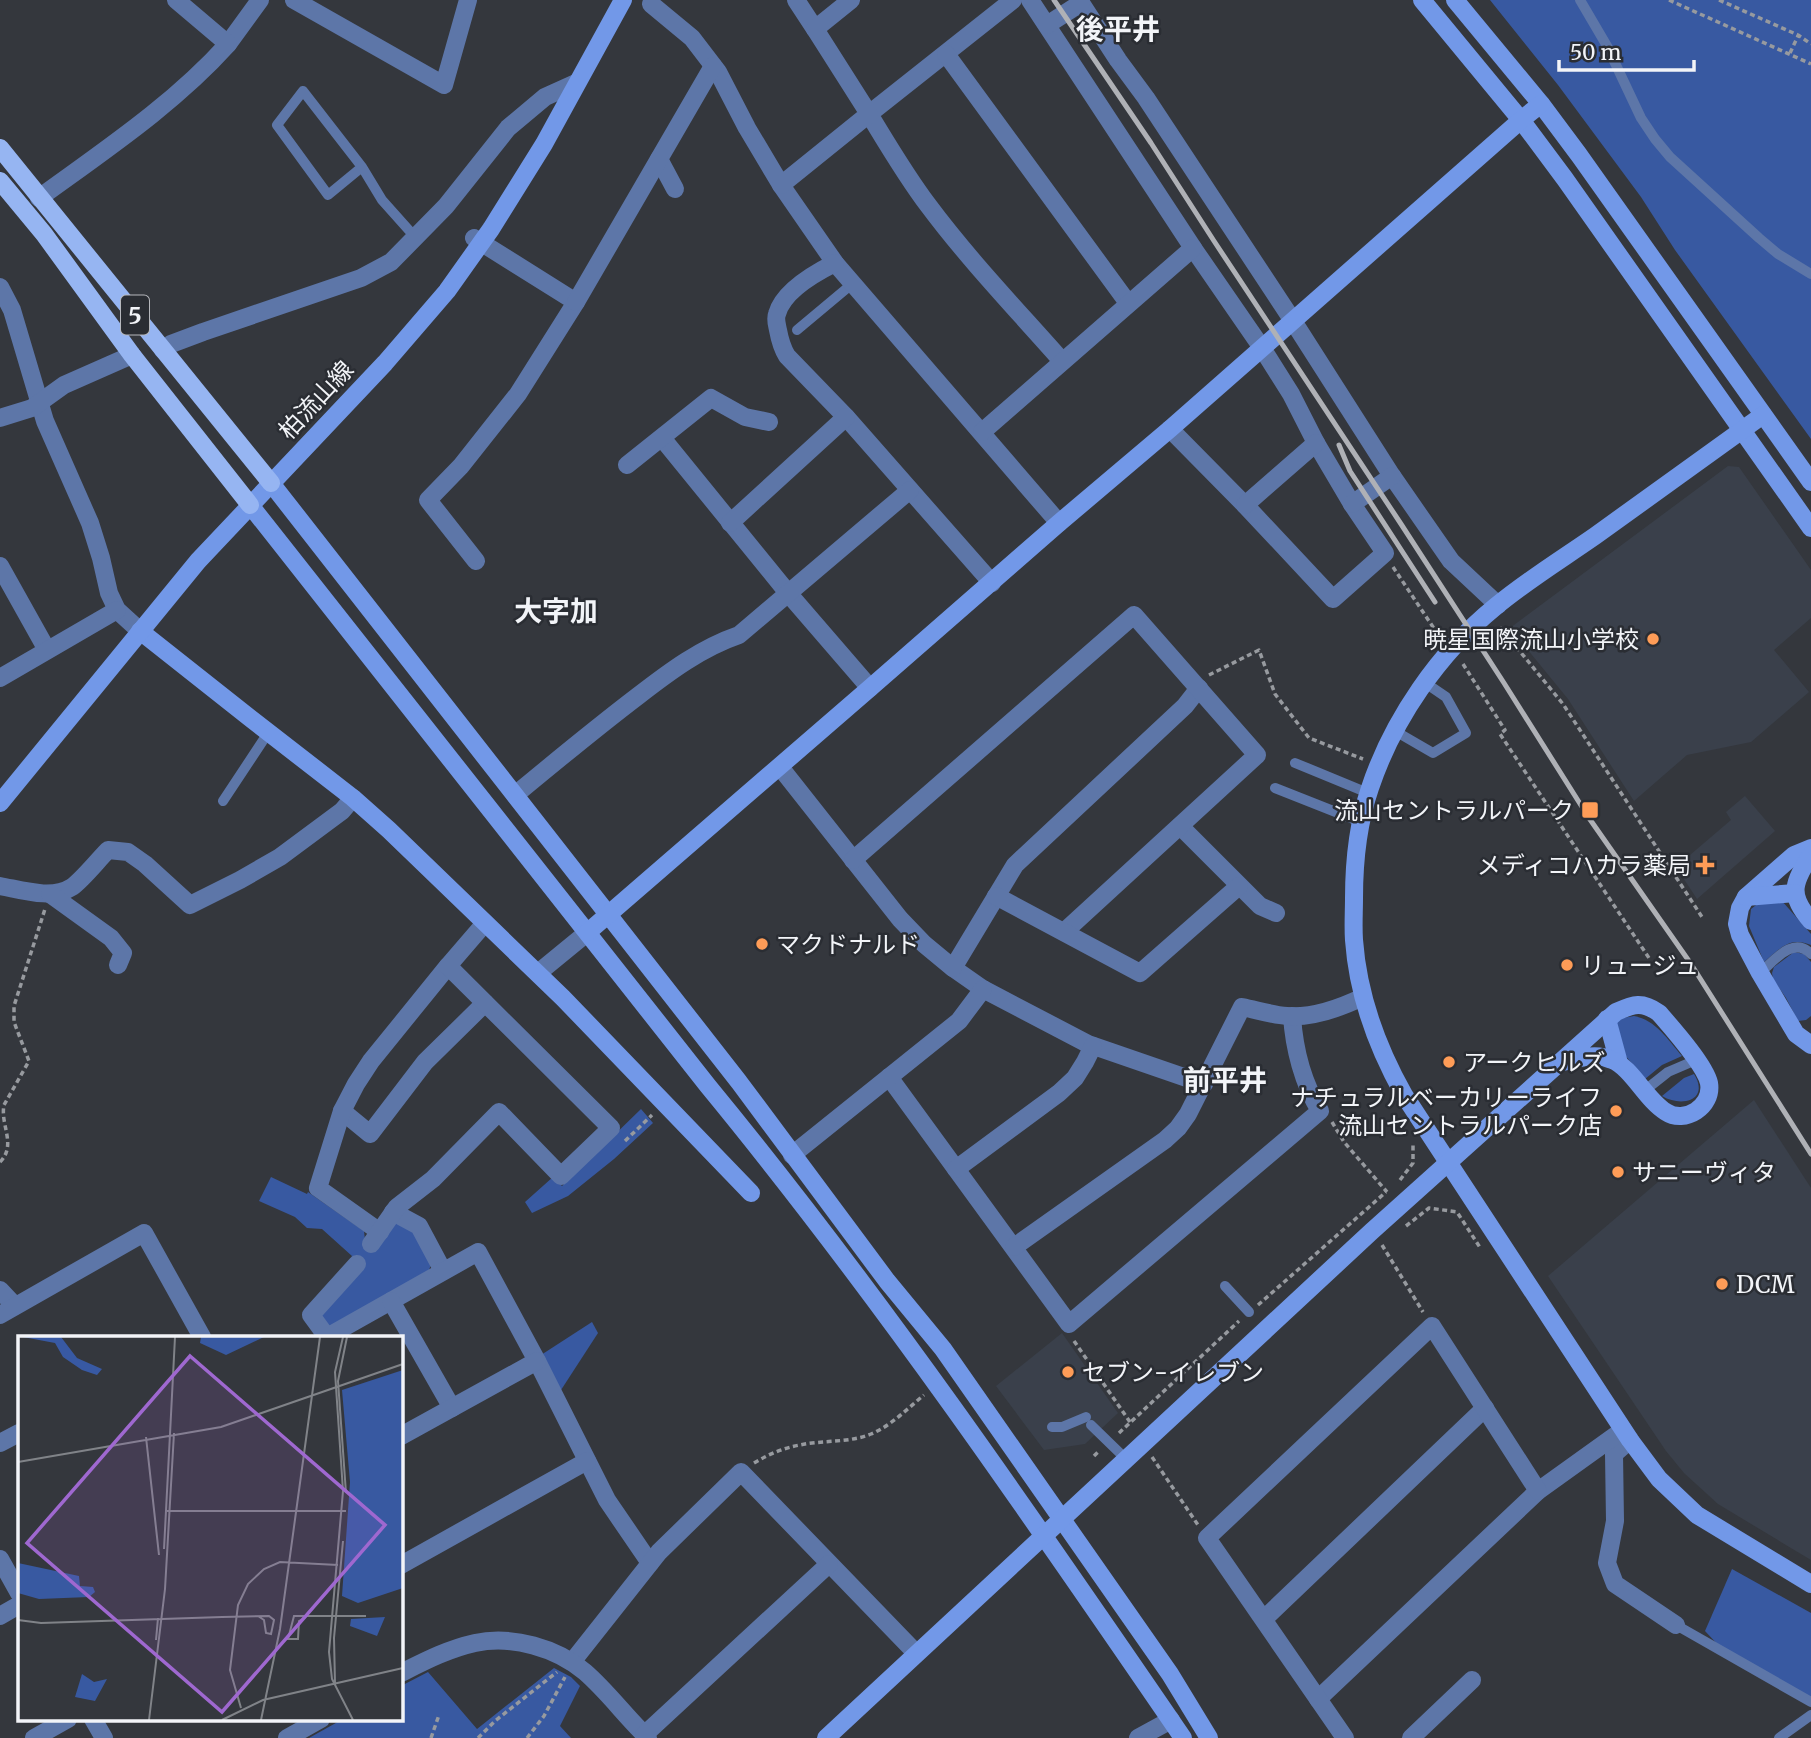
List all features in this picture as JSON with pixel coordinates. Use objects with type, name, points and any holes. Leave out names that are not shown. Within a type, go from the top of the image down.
[{"type":"main road","name":"5","points":[[0,148],[271,483]]},
{"type":"main road","name":"5","points":[[0,181],[44,234],[132,355],[250,505]]},
{"type":"street","points":[[176,0],[228,44]]},
{"type":"street","points":[[40,198],[182,91],[228,44],[260,0]]},
{"type":"street","points":[[294,0],[444,85],[468,0]]},
{"type":"street","name":"柏流山線","points":[[0,803],[198,561],[394,353],[447,291],[477,241],[544,144],[623,0]]},
{"type":"street","points":[[796,0],[926,204],[1062,361]]},
{"type":"street","points":[[814,29],[850,0]]},
{"type":"street","points":[[781,185],[1013,0]]},
{"type":"street","points":[[1030,0],[1262,348],[1291,394],[1352,504],[1385,553],[1333,599],[1170,429]]},
{"type":"street","points":[[1422,0],[1521,120],[1580,199],[1811,528]]},
{"type":"street","points":[[1455,0],[1541,104],[1579,155],[1811,482]]},
{"type":"street","points":[[1047,25],[1080,2],[1154,109],[1392,476],[1451,561],[1498,604]]},
{"type":"street","points":[[651,4],[692,38],[713,66],[781,185],[835,263],[1059,523]]},
{"type":"street","points":[[946,54],[1128,303]]},
{"type":"street","points":[[476,561],[428,500],[461,466],[518,394],[576,302],[713,66]]},
{"type":"street","points":[[163,350],[171,344],[203,332],[361,278],[391,262],[446,206],[509,128],[545,97],[576,83]]},
{"type":"street","points":[[537,973],[609,915],[1541,104]]},
{"type":"street","points":[[659,159],[675,189]]},
{"type":"street","points":[[477,241],[576,302]]},
{"type":"street","points":[[982,432],[1193,248]]},
{"type":"street","points":[[835,263],[819,271],[782,302],[775,316],[781,347],[846,416],[992,583]]},
{"type":"street","points":[[0,287],[12,310],[45,421],[90,523],[109,593],[117,610],[268,733],[353,798],[537,973],[751,1193]]},
{"type":"street","points":[[0,418],[32,408],[64,385],[132,355]]},
{"type":"street","points":[[627,465],[711,398],[745,417],[769,422]]},
{"type":"street","points":[[1763,415],[1498,604],[1445,656],[1424,682],[1395,731],[1368,793],[1354,865],[1354,941],[1363,997],[1376,1040],[1404,1096],[1627,1435],[1660,1479],[1697,1516],[1811,1584]]},
{"type":"street","points":[[730,523],[846,416]]},
{"type":"street","points":[[662,438],[870,688]]},
{"type":"street","points":[[1245,505],[1316,443]]},
{"type":"street","points":[[1352,504],[1392,476]]},
{"type":"street","points":[[271,483],[739,1082],[887,1281],[943,1349],[1170,1674],[1209,1738]]},
{"type":"street","points":[[515,795],[682,663],[723,640],[739,635],[910,490]]},
{"type":"street","points":[[250,505],[778,1171],[936,1384],[1183,1738]]},
{"type":"street","points":[[0,566],[47,650]]},
{"type":"street","points":[[0,678],[117,610]]},
{"type":"street","points":[[853,860],[1134,615],[1257,755],[1064,932]]},
{"type":"street","points":[[953,968],[1015,865],[1185,706],[1199,688]]},
{"type":"street","points":[[780,766],[900,919],[953,968],[983,989],[1093,1046],[1204,1084]]},
{"type":"street","points":[[0,886],[50,894],[73,887],[108,850],[128,852],[190,905],[280,857],[342,811],[353,798]]},
{"type":"street","points":[[1180,826],[1260,906],[1276,913]]},
{"type":"street","points":[[1807,1038],[1796,1034],[1760,974],[1737,925],[1740,908],[1746,897],[1794,855],[1811,848]]},
{"type":"street","points":[[1811,855],[1797,878],[1795,893],[1801,910],[1811,921]]},
{"type":"street","points":[[996,896],[1140,973],[1239,886]]},
{"type":"street","points":[[1746,897],[1795,893]]},
{"type":"street","points":[[50,894],[111,938],[123,953],[118,965]]},
{"type":"street","points":[[448,966],[611,1128],[561,1176],[499,1112],[433,1179],[397,1206],[375,1238],[318,1188],[342,1111],[371,1060],[448,966],[485,923]]},
{"type":"street","points":[[792,1155],[959,1021],[983,989]]},
{"type":"street","points":[[1014,1247],[1178,1128],[1204,1084],[1242,1007],[1292,1016],[1321,1013],[1363,997]]},
{"type":"street","points":[[342,1111],[370,1134],[425,1062],[485,1003]]},
{"type":"street","points":[[825,1738],[1449,1162],[1607,1019],[1616,1012],[1634,1004],[1650,1006],[1659,1013],[1696,1060],[1709,1083],[1704,1105],[1687,1115],[1667,1113],[1619,1063],[1607,1019]]},
{"type":"street","points":[[889,1077],[1069,1324],[1320,1111],[1298,1058],[1293,1038],[1292,1016]]},
{"type":"street","points":[[956,1169],[1059,1093],[1075,1078],[1093,1046]]},
{"type":"street","points":[[1559,1063],[1588,1056],[1600,1056],[1619,1063]]},
{"type":"street","points":[[393,1212],[419,1226],[443,1271]]},
{"type":"street","points":[[0,1290],[8,1311],[144,1233],[198,1336]]},
{"type":"street","points":[[329,1336],[478,1252],[607,1500],[650,1563]]},
{"type":"street","points":[[326,1336],[311,1315],[357,1264]]},
{"type":"street","points":[[391,1301],[452,1408]]},
{"type":"street","points":[[1345,1738],[1207,1538],[1432,1326],[1538,1491]]},
{"type":"street","points":[[402,1435],[537,1361]]},
{"type":"street","points":[[1264,1619],[1485,1408]]},
{"type":"street","points":[[0,1443],[18,1434]]},
{"type":"street","points":[[1318,1699],[1538,1491],[1627,1435]]},
{"type":"street","points":[[1627,1435],[1614,1454],[1615,1521],[1607,1563],[1615,1584],[1676,1625]]},
{"type":"street","points":[[402,1564],[587,1461]]},
{"type":"street","points":[[569,1661],[659,1552],[741,1472],[916,1653]]},
{"type":"street","points":[[0,1559],[18,1591]]},
{"type":"street","points":[[402,1672],[455,1648],[478,1642],[519,1643],[543,1648],[587,1674],[646,1736],[829,1564]]},
{"type":"street","points":[[0,1616],[18,1606]]},
{"type":"street","points":[[1411,1738],[1472,1680]]},
{"type":"street","points":[[34,1738],[66,1720]]},
{"type":"street","points":[[94,1720],[104,1738]]},
{"type":"street","points":[[287,1738],[319,1720]]},
{"type":"street","points":[[1138,1738],[1171,1720]]},
{"type":"lane","points":[[1580,0],[1608,46],[1641,118],[1655,139],[1759,238],[1778,254],[1811,274]]},
{"type":"lane","points":[[362,167],[328,195],[276,125],[303,92],[362,167],[382,200],[415,237]]},
{"type":"lane","points":[[797,330],[852,284]]},
{"type":"lane","points":[[1395,731],[1433,753],[1466,733],[1446,697],[1424,682]]},
{"type":"lane","points":[[223,801],[268,733]]},
{"type":"lane","points":[[1294,763],[1368,793]]},
{"type":"lane","points":[[1275,789],[1361,822]]},
{"type":"lane","points":[[1760,974],[1787,949],[1801,948],[1811,954]]},
{"type":"lane","points":[[1644,1091],[1668,1072],[1696,1060]]},
{"type":"lane","points":[[1225,1286],[1249,1312]]},
{"type":"lane","points":[[1052,1427],[1088,1421],[1126,1459]]},
{"type":"lane","points":[[1676,1625],[1811,1702]]},
{"type":"lane","points":[[1779,1738],[1811,1716]]},
{"type":"path","points":[[1669,0],[1811,64]]},
{"type":"path","points":[[1719,0],[1798,35],[1811,44]]},
{"type":"path","points":[[1790,53],[1798,35]]},
{"type":"path","points":[[1385,553],[1439,636]]},
{"type":"path","points":[[1500,627],[1563,704],[1702,916]]},
{"type":"path","points":[[1199,688],[1210,674],[1259,650],[1275,694],[1309,738],[1366,760]]},
{"type":"path","points":[[1463,664],[1505,730],[1500,734],[1649,958]]},
{"type":"path","points":[[0,1162],[5,1158],[8,1145],[1,1112],[29,1061],[13,1022],[14,1006],[50,894]]},
{"type":"path","points":[[1320,1111],[1328,1116],[1343,1142],[1387,1192]]},
{"type":"path","points":[[1094,1456],[1249,1312],[1403,1177],[1413,1163],[1415,1145],[1408,1137]]},
{"type":"path","points":[[1401,1230],[1429,1208],[1457,1212],[1488,1258]]},
{"type":"path","points":[[1391,1238],[1382,1245],[1432,1326]]},
{"type":"path","points":[[1069,1324],[1070,1336],[1130,1422]]},
{"type":"path","points":[[741,1472],[774,1451],[801,1444],[868,1435],[888,1426],[936,1384]]},
{"type":"path","points":[[1152,1457],[1207,1538]]},
{"type":"path","points":[[478,1738],[569,1661]]},
{"type":"path","points":[[527,1738],[544,1716],[569,1661]]},
{"type":"path","points":[[431,1738],[439,1715]]},
{"type":"shaded area","points":[[1490,0],[1811,0],[1811,439],[1675,250],[1641,197],[1558,85]]},
{"type":"shaded area","name":"暁星国際流山小学校","points":[[1728,466],[1739,467],[1811,570],[1811,618],[1774,650],[1809,692],[1751,742],[1687,755],[1634,801],[1568,699],[1510,628]]},
{"type":"shaded area","points":[[1745,796],[1775,831],[1697,899],[1676,867],[1731,820],[1726,812]]},
{"type":"shaded area","points":[[1782,901],[1811,934],[1811,945],[1791,943],[1764,962],[1749,926],[1751,909],[1760,902]]},
{"type":"shaded area","points":[[1794,952],[1804,954],[1811,962],[1811,1016],[1798,1021],[1772,973],[1774,967]]},
{"type":"shaded area","points":[[1634,1016],[1655,1026],[1682,1056],[1662,1065],[1645,1079],[1623,1053],[1616,1022]]},
{"type":"shaded area","points":[[1694,1074],[1699,1090],[1692,1099],[1678,1101],[1662,1096],[1684,1078]]},
{"type":"shaded area","points":[[1754,1100],[1811,1188],[1811,1560],[1718,1504],[1684,1473],[1666,1451],[1548,1276]]},
{"type":"shaded area","points":[[641,1109],[653,1123],[568,1196],[532,1213],[525,1202],[553,1177],[562,1186]]},
{"type":"shaded area","points":[[271,1177],[307,1194],[308,1192],[364,1231],[365,1240],[395,1221],[413,1230],[432,1262],[429,1270],[331,1327],[318,1317],[352,1256],[322,1229],[307,1228],[295,1217],[259,1201]]},
{"type":"shaded area","points":[[592,1322],[598,1333],[561,1390],[541,1355]]},
{"type":"shaded area","points":[[1062,1333],[1118,1413],[1085,1444],[1044,1450],[996,1386]]},
{"type":"shaded area","points":[[1732,1569],[1811,1613],[1811,1699],[1720,1647],[1705,1631]]},
{"type":"shaded area","points":[[554,1668],[571,1677],[580,1686],[560,1726],[571,1738],[309,1738],[341,1720],[402,1720],[402,1685],[428,1672],[477,1729]]},
{"type":"railway","points":[[1054,0],[1401,524],[1589,818],[1691,964],[1811,1154]]},
{"type":"railway","points":[[1339,445],[1350,471],[1435,602]]},
{"type":"place","name":"暁星国際流山小学校","points":[[1653,639]]},
{"type":"place","name":"流山セントラルパーク","points":[[1590,810]]},
{"type":"place","name":"メディコハカラ薬局","points":[[1705,865]]},
{"type":"place","name":"マクドナルド","points":[[762,944]]},
{"type":"place","name":"リュージュ","points":[[1567,965]]},
{"type":"place","name":"アークヒルズ","points":[[1449,1062]]},
{"type":"place","name":"ナチュラルベーカリーライフ 流山セントラルパーク店","points":[[1616,1111]]},
{"type":"place","name":"サニーヴィタ","points":[[1618,1172]]},
{"type":"place","name":"DCM","points":[[1722,1284]]},
{"type":"place","name":"セブン-イレブン","points":[[1068,1372]]},
{"type":"district","name":"後平井","points":[[1118,29]]},
{"type":"district","name":"大字加","points":[[556,611]]},
{"type":"district","name":"前平井","points":[[1225,1080]]}]
